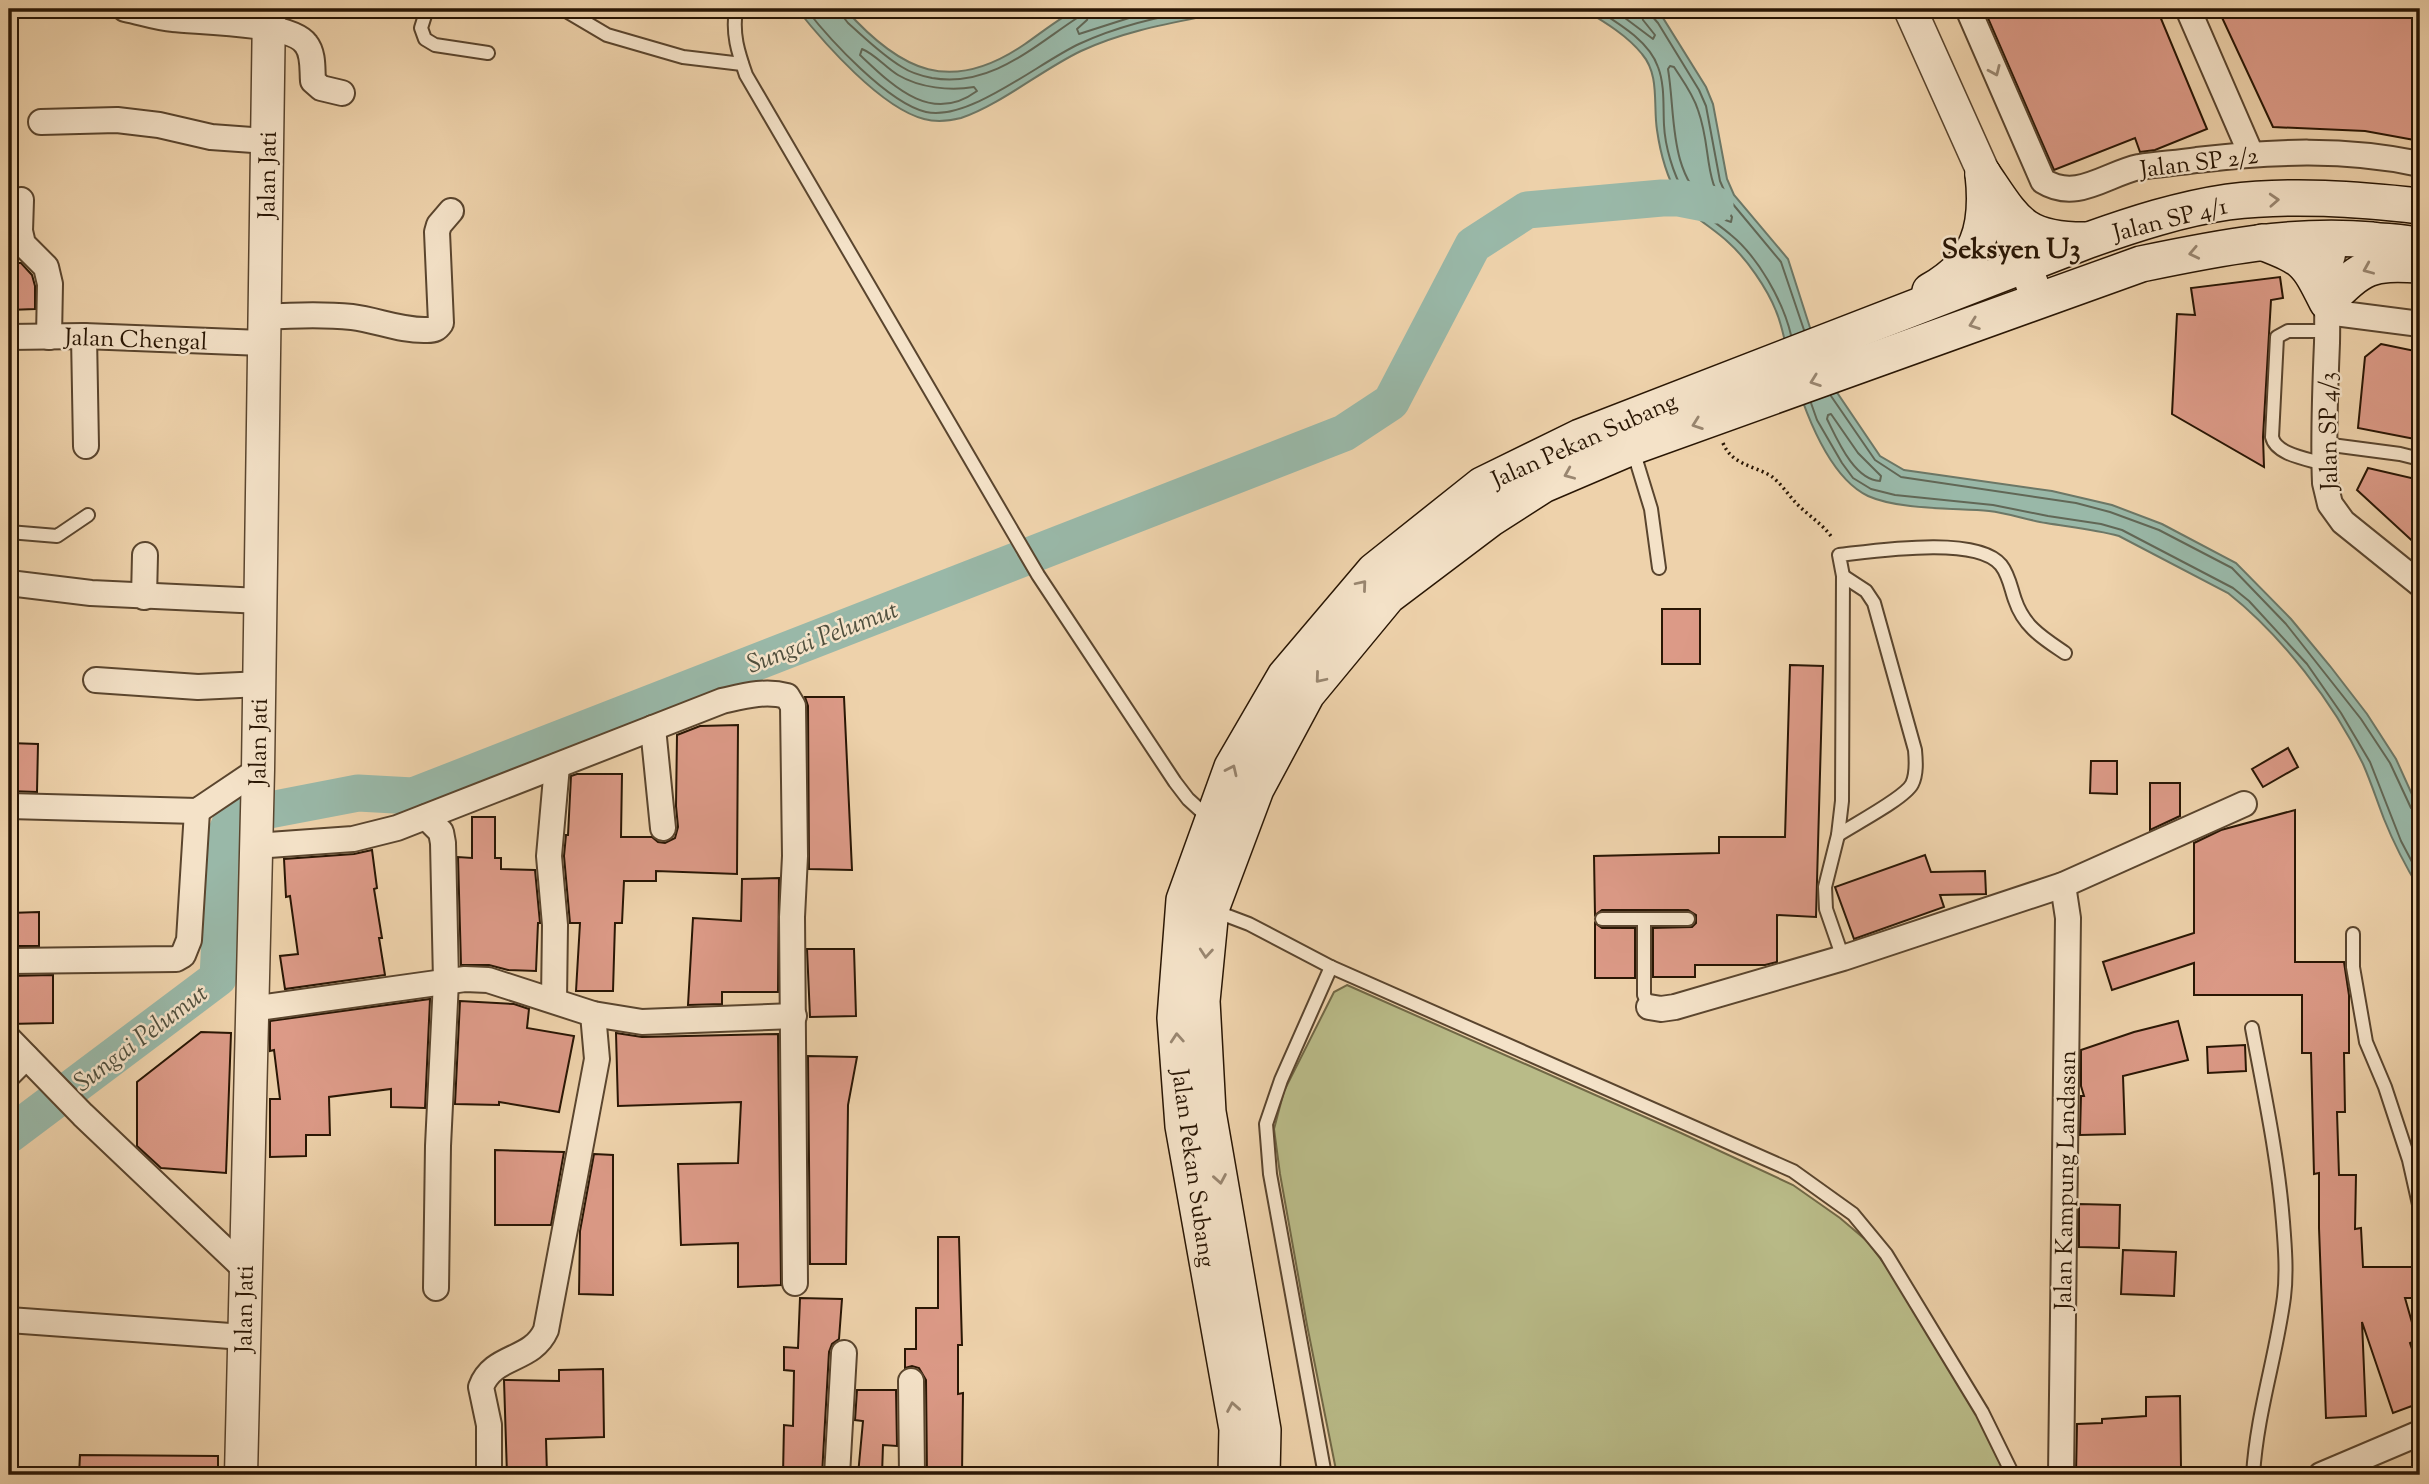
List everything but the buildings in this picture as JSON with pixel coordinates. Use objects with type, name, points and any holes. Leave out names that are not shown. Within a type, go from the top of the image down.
[{"type":"main road","points":[[1983,174],[2022,227],[2063,240],[2089,240]]},
{"type":"main road","points":[[1864,326],[1952,279],[1969,257],[1983,229],[1987,204],[1983,174]]},
{"type":"main road","name":"Jalan SP 4/1","points":[[1864,326],[2089,240],[2157,217],[2228,202],[2306,198],[2420,206]]},
{"type":"main road","points":[[2339,237],[2368,218],[2420,206]]},
{"type":"main road","name":"Jalan SP 4/1","points":[[1868,362],[2141,264],[2217,248],[2261,241],[2339,237],[2420,246]]},
{"type":"main road","points":[[2261,241],[2298,256],[2312,272],[2327,315]]},
{"type":"main road","points":[[2327,315],[2351,278],[2366,268],[2384,263],[2420,265]]},
{"type":"main road","name":"Jalan Pekan Subang","points":[[1262,1475],[1263,1430],[1209,1112],[1202,1001],[1210,909],[1255,789],[1307,694],[1388,596],[1490,519],[1543,485],[1632,447],[1712,418],[1757,385],[1864,326]]},
{"type":"main road","name":"Jalan Pekan Subang","points":[[1236,1475],[1237,1429],[1183,1126],[1175,1018],[1184,900],[1232,767],[1286,676],[1374,571],[1482,485],[1580,437],[1757,385],[1868,362]]},
{"type":"street","points":[[125,9],[170,19],[269,18],[306,43],[311,55],[313,81],[321,88],[342,93]]},
{"type":"street","points":[[1910,9],[2025,265],[2038,300]]},
{"type":"street","name":"Jalan SP 2/2","points":[[1968,9],[2043,181],[2053,187],[2075,189],[2137,168],[2251,153],[2347,152],[2420,164]]},
{"type":"street","points":[[2188,9],[2251,153]]},
{"type":"street","name":"Jalan Jati","points":[[240,1475],[258,769],[269,18]]},
{"type":"street","points":[[41,122],[117,120],[159,125],[211,136],[267,141]]},
{"type":"street","points":[[21,200],[21,239],[46,267],[50,284],[48,337]]},
{"type":"street","name":"Jalan Chengal","points":[[9,337],[264,330],[311,314],[354,317],[398,328],[430,331],[437,329],[440,323],[437,232],[439,225],[451,211]]},
{"type":"street","name":"Jalan SP 4/3","points":[[2339,237],[2329,268],[2325,483],[2330,504],[2343,522],[2420,584]]},
{"type":"street","points":[[2327,315],[2420,324]]},
{"type":"street","points":[[84,336],[86,446]]},
{"type":"street","points":[[144,597],[145,555]]},
{"type":"street","points":[[9,583],[144,597],[260,601]]},
{"type":"street","points":[[96,680],[198,687],[259,684]]},
{"type":"street","points":[[256,842],[353,839],[397,828],[722,701],[757,693],[787,696],[793,706],[795,1283]]},
{"type":"street","points":[[653,728],[663,828]]},
{"type":"street","points":[[554,1000],[555,925],[549,856],[556,766]]},
{"type":"street","points":[[9,806],[197,811],[258,769]]},
{"type":"street","points":[[1649,1007],[1675,1007],[1843,958],[2063,885],[2244,804]]},
{"type":"street","points":[[9,961],[176,959],[183,955],[189,940],[197,811]]},
{"type":"street","points":[[426,817],[441,832],[443,843],[446,981],[438,1146],[436,1289]]},
{"type":"street","name":"Jalan Kampung Landasan","points":[[2061,1475],[2068,918],[2063,885]]},
{"type":"street","points":[[252,1009],[465,979],[488,980],[593,1014],[642,1022],[794,1016]]},
{"type":"street","points":[[489,1475],[489,1425],[481,1387],[491,1368],[534,1347],[546,1330],[597,1059],[593,1014]]},
{"type":"street","points":[[9,1040],[18,1066],[55,1087],[245,1269]]},
{"type":"street","points":[[9,1320],[244,1337]]},
{"type":"street","points":[[837,1475],[844,1353]]},
{"type":"street","points":[[911,1381],[912,1475]]},
{"type":"street","points":[[2321,1475],[2420,1433]]},
{"type":"lane","points":[[427,9],[421,28],[425,39],[435,45],[488,53]]},
{"type":"lane","points":[[563,9],[607,35],[683,57],[742,64]]},
{"type":"lane","points":[[736,9],[733,25],[736,48],[746,75],[1038,575],[1175,782],[1188,799],[1212,821]]},
{"type":"lane","points":[[2327,315],[2277,337],[2272,437],[2276,446],[2281,449],[2324,454],[2400,454],[2420,459]]},
{"type":"lane","points":[[1632,447],[1651,509],[1659,568]]},
{"type":"lane","points":[[9,532],[57,536],[88,515]]},
{"type":"lane","points":[[1843,958],[1826,909],[1825,887],[1838,835],[1842,802],[1843,576],[1839,555],[1954,547],[1985,553],[2002,566],[2022,617],[2032,631],[2065,653]]},
{"type":"lane","points":[[1838,835],[1897,798],[1912,785],[1916,764],[1915,750],[1874,603],[1866,591],[1843,576]]},
{"type":"lane","points":[[1210,909],[1249,924],[1331,967],[1793,1171],[1853,1214],[1886,1254],[1982,1412],[2013,1475]]},
{"type":"lane","points":[[1602,919],[1688,919]]},
{"type":"lane","points":[[1644,919],[1644,995],[1649,1007]]},
{"type":"lane","points":[[2353,934],[2353,967],[2366,1042],[2409,1160],[2420,1209]]},
{"type":"lane","points":[[1325,1475],[1270,1174],[1266,1124],[1281,1080],[1331,967]]},
{"type":"lane","points":[[2252,1028],[2280,1184],[2285,1248],[2284,1296],[2262,1400],[2253,1475]]},
{"type":"path","points":[[1712,418],[1726,451],[1742,464],[1773,477],[1798,505],[1824,526],[1837,546],[1839,555]]},
{"type":"green space","points":[[1347,985],[1793,1185],[1840,1218],[1867,1241],[1905,1291],[1988,1430],[2009,1475],[1337,1475],[1307,1325],[1274,1129],[1284,1091],[1334,992]]},
{"type":"water","points":[[797,9],[845,9],[886,48],[907,61],[928,69],[950,72],[974,69],[998,60],[1079,9],[1240,9],[1140,30],[1100,43],[1081,51],[976,112],[961,118],[937,121],[907,113],[872,88],[854,73]]},
{"type":"water","points":[[1583,9],[1654,9],[1663,18],[1706,87],[1713,104],[1727,179],[1734,195],[1788,259],[1813,337],[1834,388],[1880,456],[1904,470],[2052,491],[2112,505],[2162,524],[2236,563],[2291,619],[2367,714],[2396,759],[2420,812],[2420,890],[2392,837],[2363,764],[2337,717],[2286,649],[2228,593],[2119,536],[1996,512],[1927,508],[1881,501],[1853,486],[1840,473],[1828,456],[1809,418],[1778,317],[1767,293],[1742,256],[1688,209],[1674,189],[1660,146],[1654,81],[1648,62],[1622,35]]},
{"type":"waterway","name":"Sungai Pelumut","points":[[9,1135],[218,978],[225,836],[233,817],[358,793],[413,796],[1344,433],[1391,402],[1473,245],[1527,210],[1662,198],[1679,198],[1715,205]]},
{"type":"district","name":"Seksyen U3","points":[[2011,248]]}]
